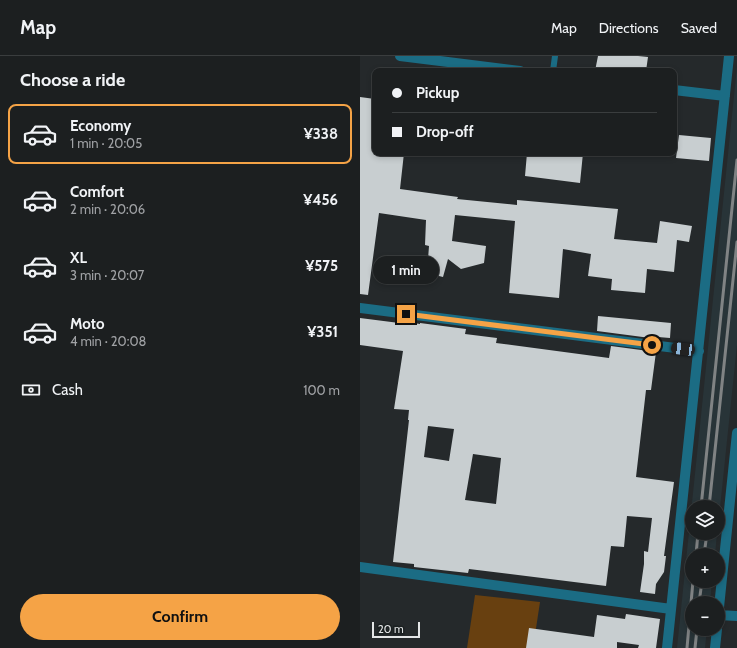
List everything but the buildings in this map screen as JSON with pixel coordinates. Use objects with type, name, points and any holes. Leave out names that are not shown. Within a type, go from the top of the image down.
[{"type":"street","points":[[401,56],[496,68]]},
{"type":"street","points":[[668,648],[729,56]]},
{"type":"street","points":[[677,90],[725,96]]},
{"type":"street","points":[[360,308],[699,351]]},
{"type":"street","points":[[720,596],[737,433]]},
{"type":"street","points":[[360,567],[672,609]]},
{"type":"street","points":[[725,616],[737,616]]},
{"type":"street","points":[[715,648],[716,636]]},
{"type":"lane","points":[[553,68],[555,56]]},
{"type":"shaded area","points":[[737,67],[737,345],[721,500],[692,500]]},
{"type":"shaded area","points":[[688,540],[716,540],[716,548],[687,548]]},
{"type":"shaded area","points":[[685,571],[685,588],[711,588],[711,596],[685,596],[685,636],[706,636],[705,648],[677,648]]},
{"type":"shaded area","points":[[475,595],[540,602],[533,648],[467,648]]},
{"type":"railway","points":[[702,500],[737,160]]},
{"type":"railway","points":[[710,500],[737,242]]},
{"type":"railway","points":[[697,540],[697,548]]},
{"type":"railway","points":[[705,548],[706,540]]},
{"type":"railway","points":[[687,648],[692,588]]},
{"type":"railway","points":[[700,596],[701,588]]},
{"type":"railway","points":[[695,648],[696,636]]},
{"type":"route","points":[[406,314],[652,345]]}]
